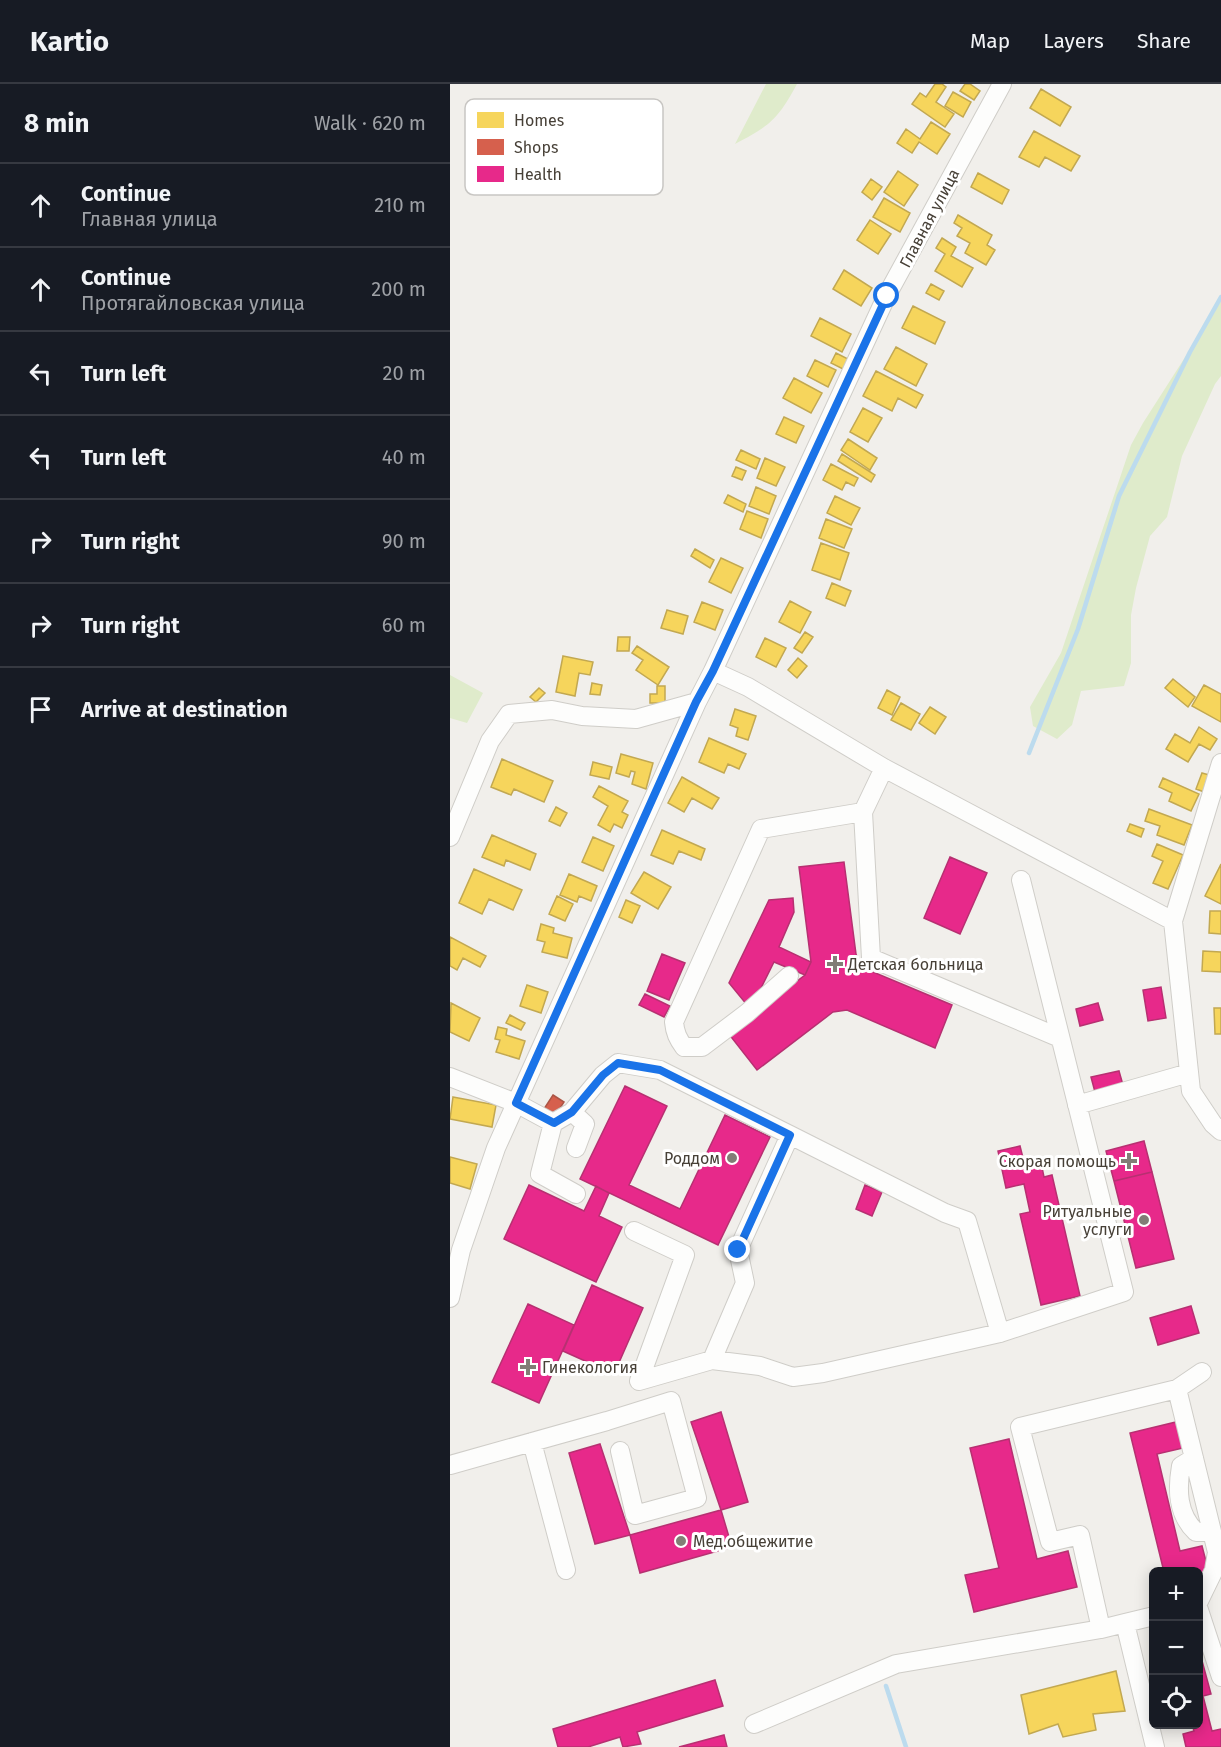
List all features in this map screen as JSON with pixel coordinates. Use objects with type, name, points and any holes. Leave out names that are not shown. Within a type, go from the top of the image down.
[{"type":"street","name":"Главная улица","points":[[450,1298],[460,1250],[496,1148],[696,702],[713,671],[887,296],[1002,84]]},
{"type":"street","points":[[713,671],[748,687],[884,768],[1173,921]]},
{"type":"street","points":[[450,837],[490,741],[509,714],[552,710],[582,716],[636,719],[696,702]]},
{"type":"street","points":[[1221,763],[1173,921],[1191,1091],[1213,1124],[1221,1131]]},
{"type":"street","points":[[884,768],[863,812],[871,958],[1060,1038]]},
{"type":"street","points":[[789,976],[747,1013],[702,1047],[684,1047],[675,1032],[674,1022],[761,829],[863,812]]},
{"type":"street","points":[[634,1232],[685,1255],[639,1381],[712,1360],[760,1366],[793,1377],[823,1373],[1000,1333],[1124,1292],[1021,880]]},
{"type":"street","points":[[576,1194],[540,1174],[554,1123],[572,1112],[603,1075],[618,1063],[660,1070],[945,1213],[967,1221],[1000,1333]]},
{"type":"street","points":[[1077,1105],[1189,1073]]},
{"type":"street","points":[[450,1077],[516,1103],[554,1123]]},
{"type":"street","points":[[572,1112],[585,1124],[576,1148]]},
{"type":"street","points":[[712,1360],[745,1283],[738,1250],[790,1135]]},
{"type":"street","points":[[1101,1629],[1080,1535],[1050,1542],[1020,1426],[1177,1389],[1202,1372]]},
{"type":"street","points":[[1177,1389],[1217,1552],[1214,1570],[1203,1594]]},
{"type":"street","points":[[450,1465],[671,1401],[697,1498],[635,1515],[620,1451]]},
{"type":"street","points":[[532,1442],[566,1570]]},
{"type":"street","points":[[754,1724],[896,1664],[1101,1629],[1149,1617]]},
{"type":"street","points":[[1203,1621],[1221,1677]]},
{"type":"street","points":[[1125,1623],[1155,1747]]},
{"type":"green space","points":[[766,84],[797,84],[784,106],[772,120],[757,132],[735,144]]},
{"type":"green space","points":[[1221,301],[1221,376],[1215,384],[1182,456],[1167,517],[1150,536],[1131,615],[1131,663],[1124,686],[1081,691],[1072,725],[1057,739],[1033,726],[1030,707],[1061,653],[1131,445]]},
{"type":"green space","points":[[450,675],[483,693],[467,723],[450,718]]},
{"type":"building: Homes","points":[[935,84],[942,84],[946,87],[936,102],[954,114],[945,127],[912,104],[920,93],[926,97]]},
{"type":"building: Homes","points":[[965,84],[970,84],[980,91],[974,100],[960,91]]},
{"type":"building: Homes","points":[[1041,89],[1071,107],[1060,126],[1030,108]]},
{"type":"building: Homes","points":[[953,92],[971,102],[963,117],[945,106]]},
{"type":"building: Homes","points":[[931,122],[950,134],[937,154],[919,142],[912,153],[897,143],[906,129],[920,139]]},
{"type":"building: Homes","points":[[1034,131],[1080,156],[1071,171],[1045,157],[1039,167],[1019,157]]},
{"type":"building: Homes","points":[[898,171],[918,185],[904,206],[884,192]]},
{"type":"building: Homes","points":[[978,173],[1009,190],[1002,204],[971,187]]},
{"type":"building: Homes","points":[[871,179],[882,187],[872,200],[862,192]]},
{"type":"building: Homes","points":[[884,198],[910,213],[900,232],[873,217]]},
{"type":"building: Homes","points":[[958,215],[992,235],[987,245],[995,250],[986,265],[965,253],[970,243],[957,236],[962,228],[954,223]]},
{"type":"building: Homes","points":[[870,220],[891,234],[878,254],[857,240]]},
{"type":"building: Homes","points":[[942,238],[956,247],[951,256],[973,268],[962,287],[935,271],[945,254],[936,248]]},
{"type":"building: Homes","points":[[844,270],[872,288],[861,306],[833,289]]},
{"type":"building: Homes","points":[[931,284],[944,291],[939,300],[926,293]]},
{"type":"building: Homes","points":[[913,306],[945,322],[935,344],[902,328]]},
{"type":"building: Homes","points":[[820,318],[851,334],[842,352],[811,336]]},
{"type":"building: Homes","points":[[896,347],[927,364],[916,386],[884,369]]},
{"type":"building: Homes","points":[[836,353],[848,359],[843,369],[831,363]]},
{"type":"building: Homes","points":[[815,360],[836,370],[828,387],[807,376]]},
{"type":"building: Homes","points":[[876,371],[923,395],[916,408],[898,398],[892,411],[863,396]]},
{"type":"building: Homes","points":[[794,378],[822,393],[811,413],[783,398]]},
{"type":"building: Homes","points":[[863,408],[882,418],[868,442],[850,432]]},
{"type":"building: Homes","points":[[784,417],[804,426],[796,443],[776,434]]},
{"type":"building: Homes","points":[[848,439],[877,458],[870,470],[841,450]]},
{"type":"building: Homes","points":[[741,450],[760,459],[756,469],[736,460]]},
{"type":"building: Homes","points":[[842,454],[875,475],[871,482],[838,461]]},
{"type":"building: Homes","points":[[765,458],[785,467],[776,486],[757,478]]},
{"type":"building: Homes","points":[[831,464],[858,478],[854,486],[846,482],[842,490],[823,480]]},
{"type":"building: Homes","points":[[736,467],[746,471],[742,480],[732,476]]},
{"type":"building: Homes","points":[[756,487],[776,496],[769,514],[749,506]]},
{"type":"building: Homes","points":[[728,495],[746,504],[743,512],[724,503]]},
{"type":"building: Homes","points":[[835,496],[860,508],[851,525],[827,513]]},
{"type":"building: Homes","points":[[747,511],[768,519],[761,538],[740,529]]},
{"type":"building: Homes","points":[[826,519],[852,529],[844,548],[819,538]]},
{"type":"building: Homes","points":[[821,543],[849,553],[840,580],[812,570]]},
{"type":"building: Homes","points":[[695,549],[714,560],[710,568],[691,556]]},
{"type":"building: Homes","points":[[721,558],[743,568],[731,593],[709,582]]},
{"type":"building: Homes","points":[[832,583],[851,591],[845,606],[826,598]]},
{"type":"building: Homes","points":[[790,601],[811,612],[800,633],[779,622]]},
{"type":"building: Homes","points":[[702,602],[723,610],[715,630],[694,622]]},
{"type":"building: Homes","points":[[667,610],[688,616],[683,634],[661,628]]},
{"type":"building: Homes","points":[[805,632],[813,637],[802,653],[794,648]]},
{"type":"building: Homes","points":[[618,637],[630,637],[629,651],[617,651]]},
{"type":"building: Homes","points":[[765,638],[786,648],[776,667],[756,657]]},
{"type":"building: Homes","points":[[637,646],[669,667],[658,685],[636,670],[643,660],[632,653]]},
{"type":"building: Homes","points":[[563,656],[593,662],[590,675],[579,673],[575,696],[556,692]]},
{"type":"building: Homes","points":[[798,658],[807,666],[797,678],[788,670]]},
{"type":"building: Homes","points":[[1173,679],[1195,697],[1188,707],[1165,688]]},
{"type":"building: Homes","points":[[592,683],[602,685],[600,695],[590,694]]},
{"type":"building: Homes","points":[[1204,685],[1221,694],[1221,722],[1192,706]]},
{"type":"building: Homes","points":[[657,686],[665,686],[665,703],[650,703],[650,694],[657,694]]},
{"type":"building: Homes","points":[[539,688],[545,693],[536,702],[530,697]]},
{"type":"building: Homes","points":[[887,690],[900,697],[892,715],[878,708]]},
{"type":"building: Homes","points":[[901,703],[920,714],[911,730],[891,720]]},
{"type":"building: Homes","points":[[930,707],[946,717],[935,734],[919,723]]},
{"type":"building: Homes","points":[[735,709],[756,716],[748,740],[736,736],[738,728],[730,725]]},
{"type":"building: Homes","points":[[1199,727],[1217,739],[1210,750],[1199,744],[1188,762],[1166,749],[1175,734],[1190,743]]},
{"type":"building: Homes","points":[[709,738],[746,754],[739,769],[728,764],[724,773],[699,762]]},
{"type":"building: Homes","points":[[621,754],[653,763],[646,789],[632,784],[635,772],[631,771],[629,777],[616,773]]},
{"type":"building: Homes","points":[[502,759],[553,781],[544,802],[514,789],[511,795],[491,787]]},
{"type":"building: Homes","points":[[593,762],[612,767],[609,779],[590,775]]},
{"type":"building: Homes","points":[[1202,773],[1213,776],[1207,793],[1196,789]]},
{"type":"building: Homes","points":[[682,777],[719,798],[712,809],[692,798],[684,812],[668,803]]},
{"type":"building: Homes","points":[[1163,778],[1199,794],[1191,811],[1169,801],[1172,793],[1159,787]]},
{"type":"building: Homes","points":[[599,786],[628,801],[622,812],[628,815],[622,828],[614,824],[610,832],[598,825],[608,806],[593,797]]},
{"type":"building: Homes","points":[[556,807],[567,813],[560,826],[549,821]]},
{"type":"building: Homes","points":[[1149,809],[1192,825],[1184,845],[1157,835],[1160,826],[1145,821]]},
{"type":"building: Homes","points":[[1130,824],[1144,829],[1141,837],[1127,831]]},
{"type":"building: Homes","points":[[662,830],[705,849],[701,860],[679,851],[673,864],[651,855]]},
{"type":"building: Homes","points":[[492,835],[536,854],[530,870],[506,860],[504,866],[482,857]]},
{"type":"building: Homes","points":[[593,837],[614,846],[603,871],[582,862]]},
{"type":"building: Homes","points":[[1157,844],[1183,855],[1168,889],[1153,883],[1163,861],[1152,856]]},
{"type":"building: Homes","points":[[1221,864],[1221,904],[1205,896]]},
{"type":"building: Homes","points":[[474,869],[522,890],[513,910],[489,899],[482,914],[459,903]]},
{"type":"building: Homes","points":[[644,872],[671,887],[658,909],[631,893]]},
{"type":"building: Homes","points":[[569,874],[597,886],[591,901],[579,896],[577,902],[560,895]]},
{"type":"building: Homes","points":[[557,896],[573,904],[565,921],[549,914]]},
{"type":"building: Homes","points":[[626,900],[640,906],[632,923],[619,917]]},
{"type":"building: Homes","points":[[1210,911],[1221,911],[1221,934],[1209,933]]},
{"type":"building: Homes","points":[[541,924],[554,928],[553,933],[572,938],[567,958],[542,952],[545,942],[537,940]]},
{"type":"building: Homes","points":[[450,937],[486,956],[480,967],[463,958],[457,970],[450,966]]},
{"type":"building: Homes","points":[[1203,951],[1221,952],[1221,972],[1202,971]]},
{"type":"building: Homes","points":[[527,985],[548,992],[541,1013],[520,1006]]},
{"type":"building: Homes","points":[[451,1003],[480,1018],[469,1041],[450,1032]]},
{"type":"building: Homes","points":[[1214,1008],[1221,1008],[1221,1034],[1215,1034]]},
{"type":"building: Homes","points":[[510,1015],[525,1023],[521,1030],[506,1023]]},
{"type":"building: Homes","points":[[498,1027],[507,1029],[506,1035],[525,1041],[519,1059],[496,1052],[500,1040],[495,1039]]},
{"type":"building: Homes","points":[[453,1097],[496,1105],[492,1127],[450,1119]]},
{"type":"building: Homes","points":[[450,1157],[477,1164],[470,1189],[450,1183]]},
{"type":"building: Homes","points":[[1116,1671],[1125,1711],[1093,1714],[1096,1730],[1063,1737],[1058,1724],[1029,1734],[1021,1695]]},
{"type":"building: Shops","points":[[553,1095],[564,1102],[553,1119],[542,1112]]},
{"type":"building: Health","points":[[950,857],[987,873],[960,934],[924,918]]},
{"type":"building: Health","name":"Детская больница","points":[[844,862],[856,954],[861,967],[952,1005],[935,1048],[847,1010],[833,1012],[757,1070],[728,1033],[805,975],[811,962],[799,867]]},
{"type":"building: Health","points":[[793,898],[794,912],[779,947],[811,962],[805,975],[774,962],[758,994],[747,1005],[729,983],[769,900]]},
{"type":"building: Health","points":[[662,954],[685,963],[669,1000],[647,991]]},
{"type":"building: Health","points":[[1161,987],[1166,1018],[1148,1021],[1143,990]]},
{"type":"building: Health","points":[[645,994],[670,1006],[664,1017],[639,1005]]},
{"type":"building: Health","points":[[1098,1003],[1103,1020],[1080,1026],[1076,1009]]},
{"type":"building: Health","points":[[1119,1071],[1123,1085],[1095,1092],[1091,1077]]},
{"type":"building: Health","name":"Роддом","points":[[625,1086],[667,1106],[629,1185],[680,1209],[725,1115],[770,1137],[718,1245],[580,1179]]},
{"type":"building: Health","name":"Скорая помощь","points":[[1144,1141],[1152,1172],[1114,1181],[1106,1151]]},
{"type":"building: Health","points":[[1020,1146],[1024,1162],[1040,1158],[1044,1177],[1052,1175],[1080,1296],[1041,1305],[1020,1214],[1030,1212],[1024,1184],[1006,1188],[998,1151]]},
{"type":"building: Health","name":"Ритуальные услуги","points":[[1152,1172],[1174,1259],[1136,1268],[1114,1181]]},
{"type":"building: Health","points":[[529,1185],[584,1211],[596,1186],[609,1193],[599,1216],[622,1227],[596,1282],[504,1239]]},
{"type":"building: Health","points":[[865,1185],[882,1192],[872,1216],[856,1209]]},
{"type":"building: Health","points":[[592,1285],[643,1308],[614,1374],[563,1351]]},
{"type":"building: Health","name":"Гинекология","points":[[528,1304],[574,1325],[539,1403],[492,1382]]},
{"type":"building: Health","points":[[1191,1306],[1199,1333],[1158,1345],[1150,1318]]},
{"type":"building: Health","points":[[721,1412],[748,1502],[721,1510],[691,1422]]},
{"type":"building: Health","points":[[1176,1422],[1183,1448],[1157,1454],[1180,1551],[1202,1546],[1209,1573],[1203,1574],[1203,1567],[1163,1567],[1130,1433]]},
{"type":"building: Health","points":[[1009,1439],[1037,1559],[1068,1551],[1077,1587],[974,1612],[965,1575],[999,1568],[970,1448]]},
{"type":"building: Health","points":[[600,1444],[630,1535],[595,1544],[569,1453]]},
{"type":"building: Health","name":"Мед.общежитие","points":[[721,1510],[732,1547],[640,1573],[630,1535]]},
{"type":"building: Health","points":[[1203,1664],[1211,1694],[1203,1696]]},
{"type":"building: Health","points":[[715,1680],[723,1706],[637,1732],[641,1744],[623,1747],[620,1737],[588,1747],[558,1747],[553,1729]]},
{"type":"building: Health","points":[[1203,1696],[1212,1731],[1221,1729],[1221,1747],[1186,1747],[1183,1734],[1194,1731],[1193,1729],[1203,1729]]},
{"type":"building: Health","points":[[724,1735],[727,1747],[679,1747]]},
{"type":"waterway","points":[[1029,753],[1078,629],[1119,496],[1190,352],[1221,297]]},
{"type":"waterway","points":[[886,1686],[906,1747]]},
{"type":"place","name":"Детская больница","points":[[835,964]]},
{"type":"place","name":"Роддом","points":[[732,1158]]},
{"type":"place","name":"Скорая помощь","points":[[1129,1161]]},
{"type":"place","name":"Ритуальные услуги","points":[[1144,1220]]},
{"type":"place","name":"Гинекология","points":[[528,1367]]},
{"type":"place","name":"Мед.общежитие","points":[[681,1541]]},
{"type":"route","points":[[738,1250],[790,1135],[660,1070],[618,1063],[603,1075],[572,1112],[554,1123],[516,1103],[696,702],[713,671],[887,296]]}]
